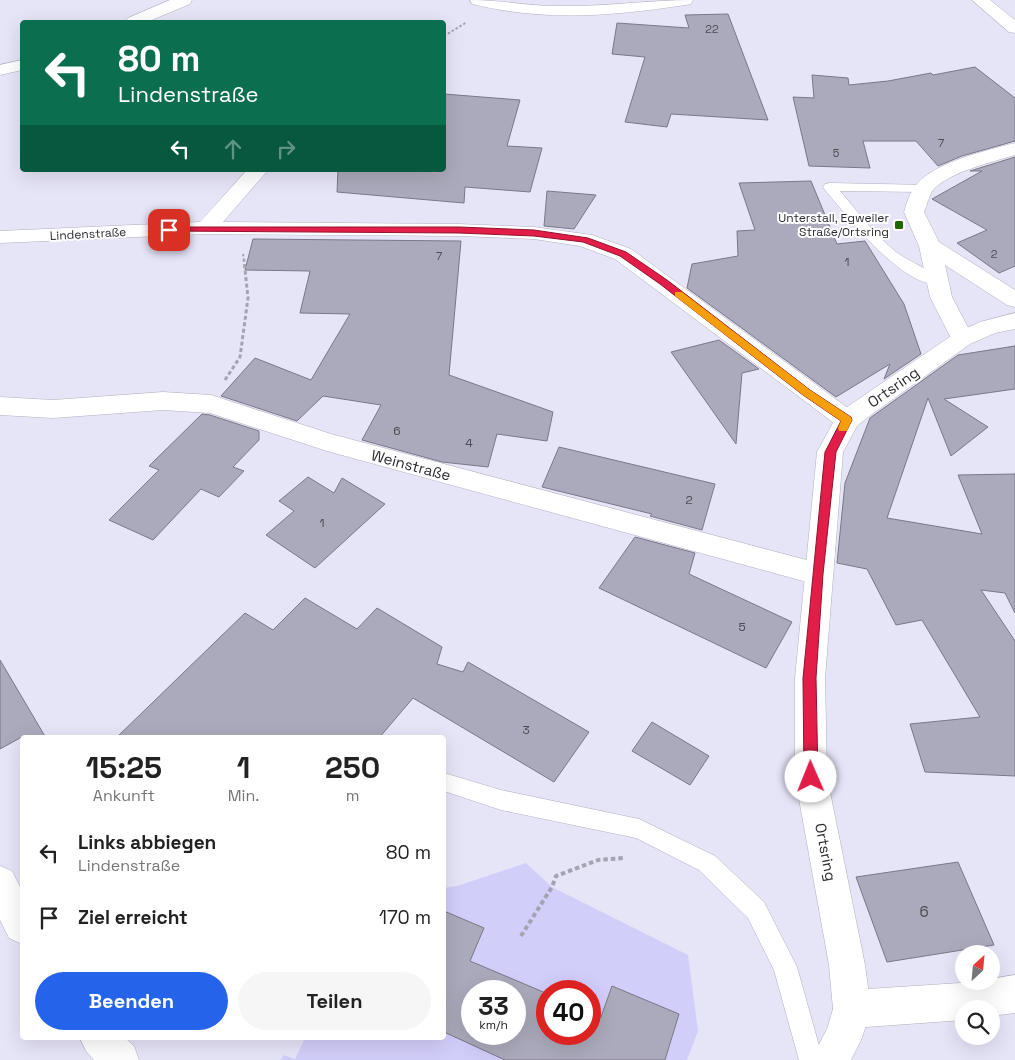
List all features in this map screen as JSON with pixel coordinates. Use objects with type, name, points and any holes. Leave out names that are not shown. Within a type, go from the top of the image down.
[{"type":"street","points":[[139,20],[184,0]]},
{"type":"street","points":[[478,0],[528,12],[562,13],[627,8],[685,0]]},
{"type":"street","points":[[980,0],[1015,28]]},
{"type":"street","points":[[0,70],[20,65]]},
{"type":"street","points":[[962,339],[941,297],[930,246],[914,212],[924,188],[933,180],[955,170],[1015,149]]},
{"type":"street","points":[[206,228],[256,172]]},
{"type":"street","name":"Lindenstraße","points":[[0,237],[206,228],[459,230],[534,233],[584,240],[623,254],[663,282],[806,392],[847,420]]},
{"type":"street","points":[[930,246],[1015,300]]},
{"type":"street","name":"Ortsring","points":[[830,1060],[843,1038],[852,1009],[847,965],[811,777],[810,678],[830,452],[847,420],[962,339],[988,327],[1015,321]]},
{"type":"street","name":"Weinstraße","points":[[0,406],[53,409],[163,401],[210,404],[327,442],[818,574]]},
{"type":"street","points":[[0,883],[20,922]]},
{"type":"street","points":[[852,1009],[945,1004],[1015,994]]},
{"type":"street","points":[[101,1040],[120,1060]]},
{"type":"lane","points":[[924,188],[830,187],[881,247],[918,275],[936,280]]},
{"type":"lane","points":[[446,783],[501,800],[639,829],[707,862],[756,910],[785,967],[811,1060]]},
{"type":"path","points":[[210,404],[240,357],[248,298],[240,229]]},
{"type":"path","points":[[521,936],[552,887],[556,876],[588,862],[614,858],[633,859]]},
{"type":"shaded area","points":[[526,863],[552,887],[688,955],[698,1031],[687,1060],[280,1060],[284,1055],[295,1059],[304,1040],[446,1040],[446,888],[457,886]]},
{"type":"building","points":[[728,14],[768,120],[671,114],[667,127],[625,122],[645,57],[612,54],[617,23],[689,28],[685,15]]},
{"type":"building","points":[[975,67],[1015,98],[1015,141],[962,156],[938,166],[916,141],[863,141],[870,168],[809,166],[793,97],[814,98],[812,75],[848,78],[849,85],[888,81],[931,73],[933,75]]},
{"type":"building","points":[[446,94],[520,100],[507,146],[542,148],[530,192],[465,187],[464,203],[337,192],[338,172],[446,172]]},
{"type":"building","points":[[1015,157],[1015,266],[999,273],[957,243],[987,230],[932,199],[982,171],[970,171]]},
{"type":"building","points":[[811,181],[837,244],[865,241],[904,304],[921,354],[884,379],[890,364],[836,397],[687,288],[692,264],[738,256],[737,231],[755,230],[739,183]]},
{"type":"building","points":[[547,191],[596,195],[574,229],[544,226]]},
{"type":"building","points":[[253,239],[461,241],[449,375],[553,412],[547,441],[497,434],[488,467],[442,462],[362,440],[381,405],[323,396],[297,421],[221,396],[255,358],[311,380],[350,314],[300,313],[310,271],[245,270]]},
{"type":"building","points":[[719,340],[759,369],[742,373],[736,444],[671,352]]},
{"type":"building","points":[[1015,346],[1015,389],[944,399],[988,427],[951,456],[928,398],[887,518],[982,534],[958,475],[1015,474],[1015,613],[1005,593],[981,590],[1015,641],[1015,776],[925,772],[910,724],[980,717],[922,620],[896,625],[867,569],[837,563],[845,483],[870,418],[958,355]]},
{"type":"building","points":[[202,414],[259,431],[259,440],[233,467],[244,471],[219,497],[201,489],[153,540],[109,520],[159,470],[149,466]]},
{"type":"building","points":[[559,447],[715,484],[702,530],[650,516],[652,514],[542,487]]},
{"type":"building","points":[[308,477],[334,493],[342,478],[385,504],[315,568],[266,535],[294,511],[279,501]]},
{"type":"building","points":[[635,537],[695,553],[689,574],[792,622],[766,668],[599,588]]},
{"type":"building","points":[[305,598],[357,629],[377,608],[442,647],[437,664],[463,672],[468,662],[589,732],[554,782],[413,698],[382,735],[119,735],[245,613],[273,630]]},
{"type":"building","points":[[0,660],[44,735],[20,735],[20,738],[0,749]]},
{"type":"building","points":[[652,722],[709,756],[690,785],[632,751]]},
{"type":"building","points":[[958,862],[994,945],[955,945],[955,951],[887,962],[856,877]]},
{"type":"building","points":[[446,912],[484,928],[470,961],[515,980],[461,980],[461,1040],[446,1033]]},
{"type":"building","points":[[526,985],[536,989],[536,1045],[601,1045],[601,1017],[612,986],[679,1014],[665,1060],[505,1060],[472,1045],[526,1045]]},
{"type":"slow traffic","points":[[679,294],[806,392],[847,420],[843,428]]},
{"type":"place","name":"Unterstall, Egweiler Straße/Ortsring","points":[[899,225]]},
{"type":"route","points":[[169,230],[206,228],[459,230],[534,233],[584,240],[623,254],[663,282],[806,392],[847,420],[830,452],[810,678],[811,777]]}]
